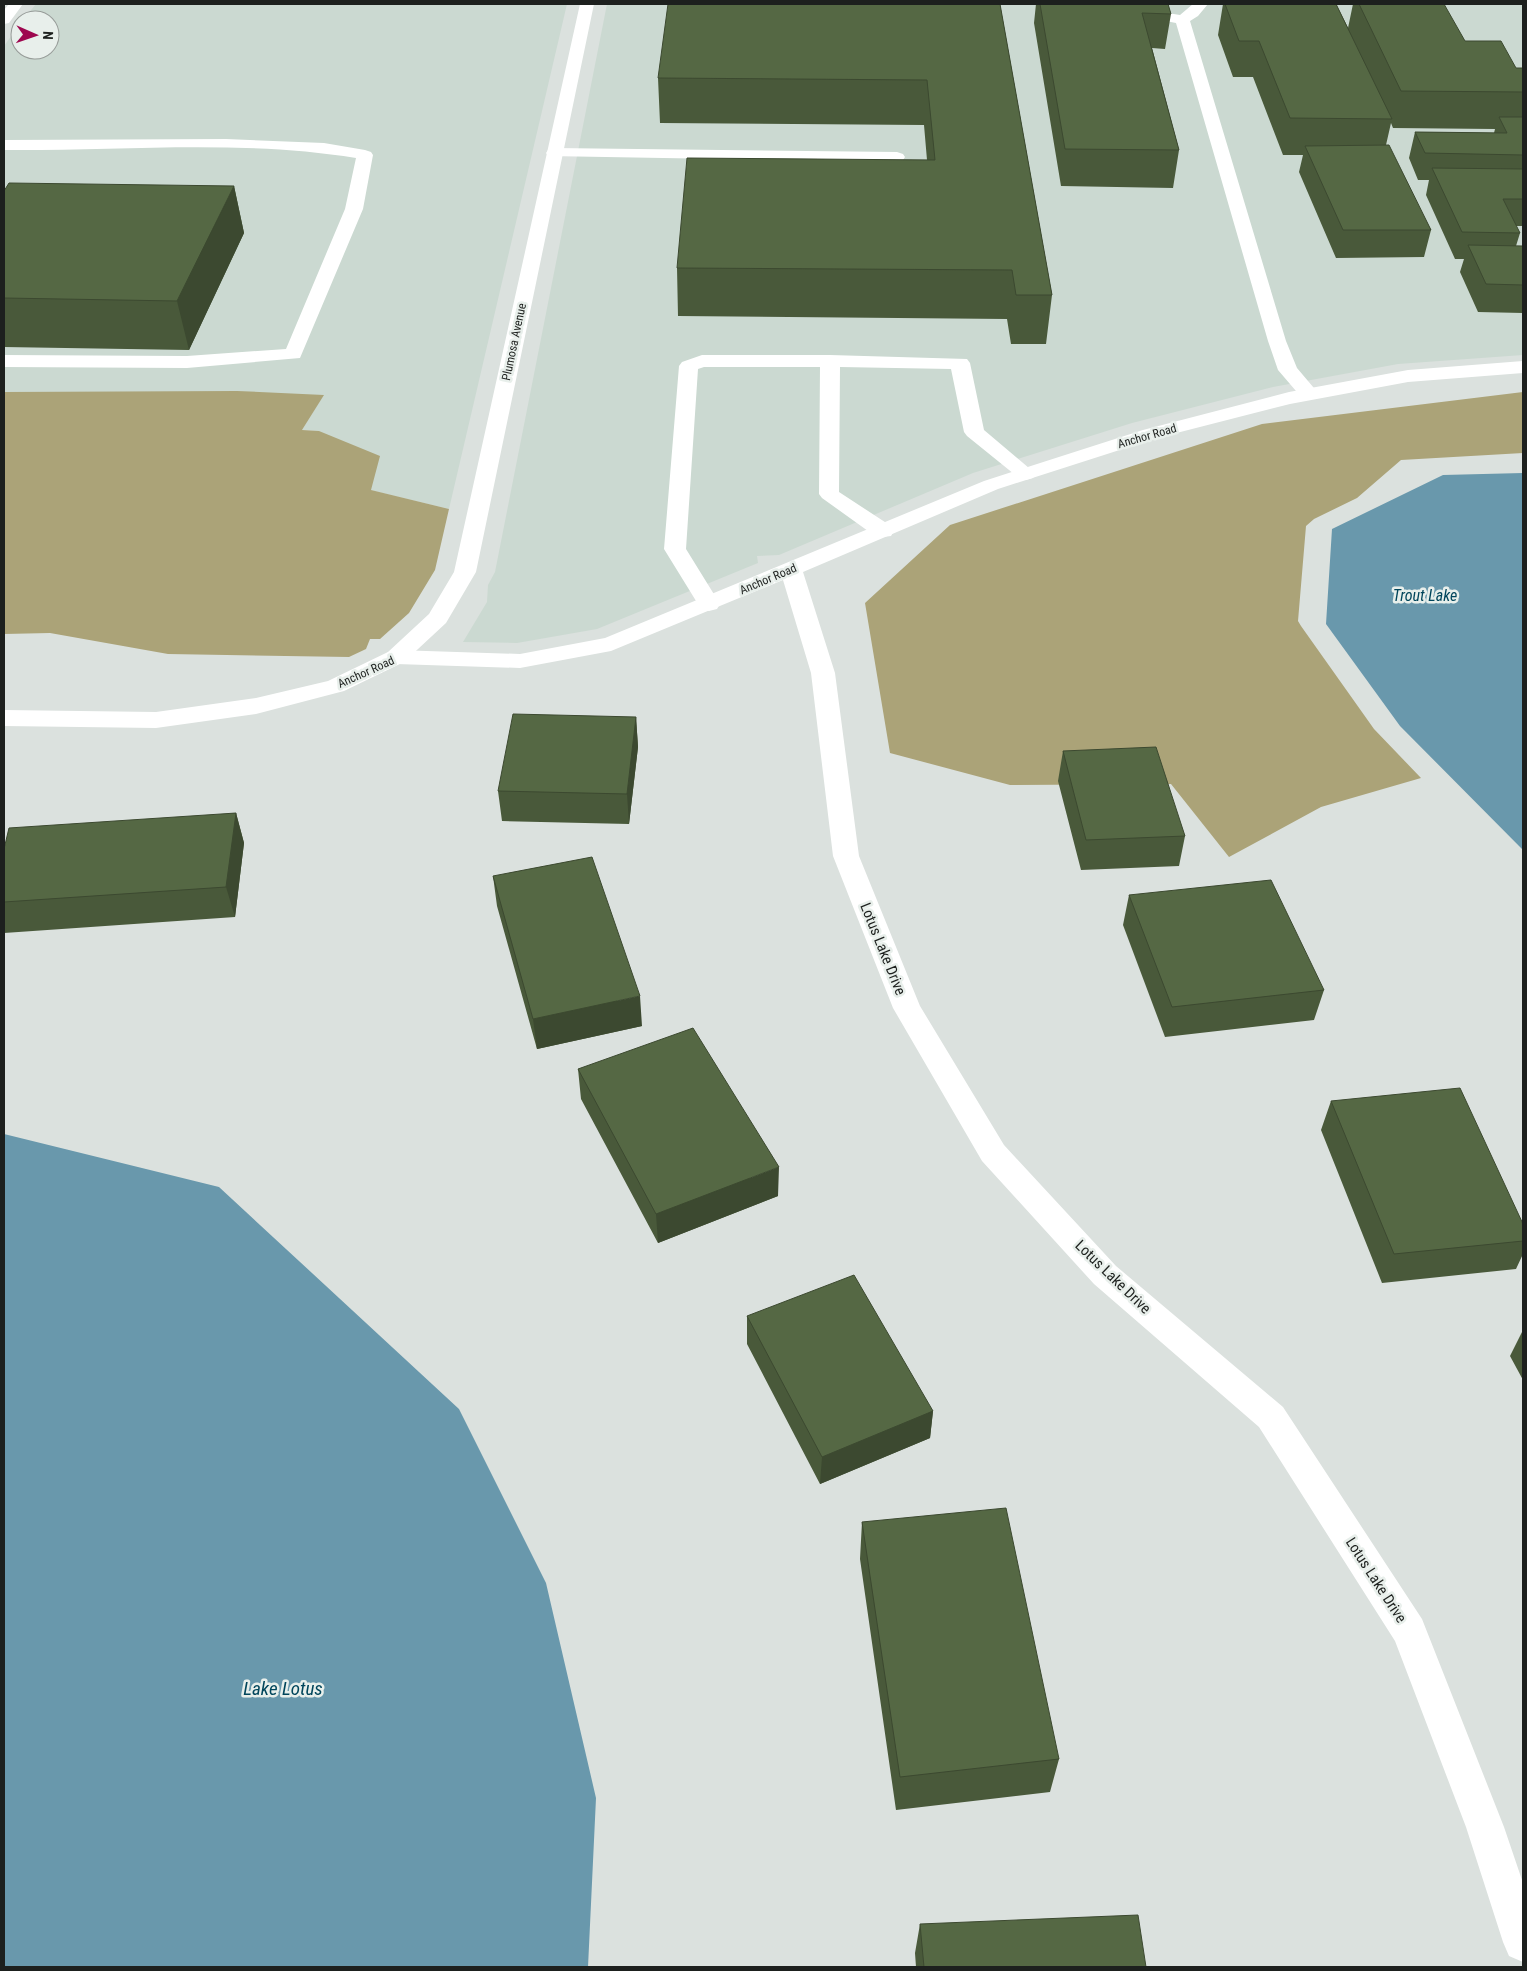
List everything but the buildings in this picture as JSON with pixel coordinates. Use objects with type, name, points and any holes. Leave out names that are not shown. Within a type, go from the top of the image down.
[{"type":"street","name":"Plumosa Avenue","points":[[396,657],[438,618],[465,572],[587,4]]},
{"type":"street","points":[[1139,4],[1150,14],[1182,20],[1193,13],[1201,4]]},
{"type":"street","points":[[1182,20],[1206,95],[1277,341],[1288,370],[1309,394]]},
{"type":"street","points":[[4,145],[226,144],[324,148],[365,155],[354,209],[293,354],[187,362],[4,361]]},
{"type":"street","points":[[554,153],[897,157]]},
{"type":"street","points":[[709,604],[675,549],[689,366],[702,360],[960,363],[974,432],[1026,474]]},
{"type":"street","points":[[830,361],[829,494],[883,531]]},
{"type":"street","name":"Anchor Road","points":[[4,718],[156,720],[256,706],[336,686],[396,657],[520,661],[611,644],[991,485],[1150,434],[1309,394],[1408,376],[1523,367]]},
{"type":"street","name":"Lotus Lake Drive","points":[[791,570],[823,673],[846,856],[907,1008],[993,1153],[1105,1275],[1271,1417],[1409,1631],[1485,1827],[1523,1942]]},
{"type":"shaded area","points":[[36,4],[567,4],[449,509],[370,490],[319,431],[302,430],[323,396],[4,392],[4,46],[10,38],[10,60],[60,60],[60,10],[31,10]]},
{"type":"shaded area","points":[[607,4],[1523,4],[1523,355],[1398,364],[1273,387],[1132,423],[973,473],[779,555],[757,556],[758,563],[597,629],[517,643],[463,642],[487,602],[488,585],[495,572]]},
{"type":"shaded area","points":[[237,391],[324,395],[302,430],[319,431],[380,456],[371,490],[449,509],[435,570],[409,613],[380,639],[370,639],[366,649],[349,657],[168,654],[50,633],[4,634],[4,392]]},
{"type":"shaded area","points":[[1523,392],[1523,453],[1401,460],[1357,498],[1314,519],[1306,526],[1298,621],[1374,729],[1421,778],[1321,807],[1229,857],[1171,784],[1010,785],[890,753],[865,603],[950,525],[1262,424]]},
{"type":"water","name":"Trout Lake","points":[[1523,473],[1523,850],[1400,726],[1326,624],[1332,529],[1443,475]]},
{"type":"water","name":"Lake Lotus","points":[[4,1134],[219,1187],[459,1409],[546,1583],[596,1798],[588,1967],[4,1967]]}]
